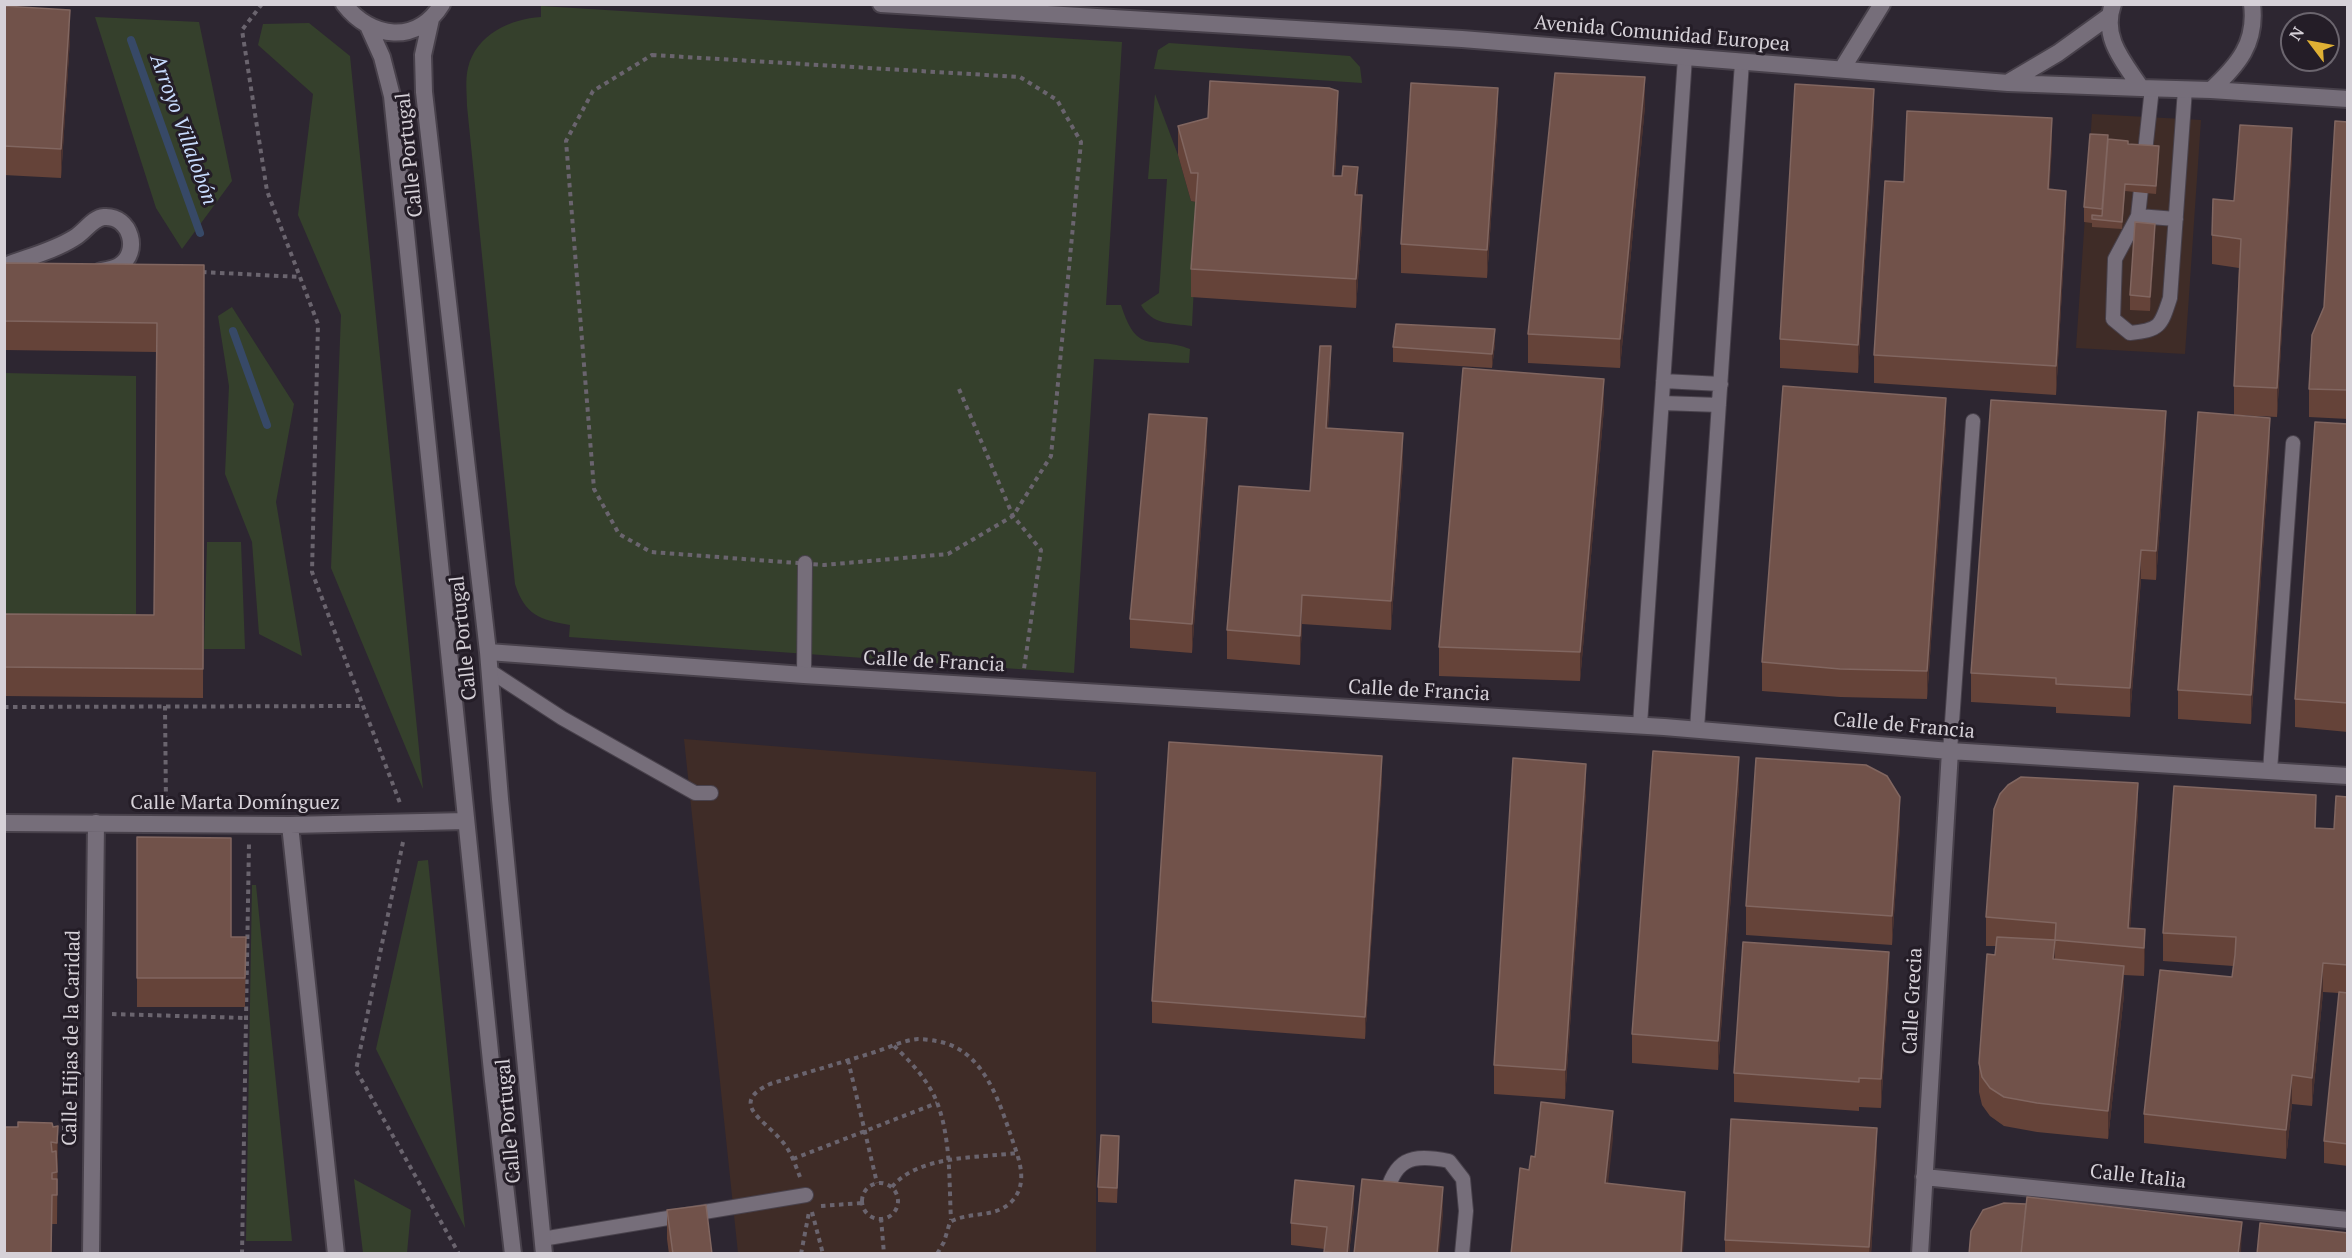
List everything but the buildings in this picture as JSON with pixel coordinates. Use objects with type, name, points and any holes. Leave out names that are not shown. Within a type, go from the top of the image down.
[{"type":"street","points":[[344,4],[355,18],[369,28],[385,32],[401,32],[417,28],[430,19],[442,4]]},
{"type":"street","name":"Avenida Comunidad Europea","points":[[881,4],[1438,37],[2008,83],[2211,90]]},
{"type":"street","points":[[1842,69],[1882,4]]},
{"type":"street","points":[[2211,90],[2234,69],[2249,45],[2252,4]]},
{"type":"street","points":[[2008,83],[2058,53],[2111,11]]},
{"type":"street","points":[[2111,11],[2114,47],[2146,88]]},
{"type":"street","name":"Calle Portugal","points":[[430,19],[423,55],[424,92],[490,670],[543,1246]]},
{"type":"street","name":"Calle Portugal","points":[[369,28],[382,57],[392,96],[492,1081],[513,1254]]},
{"type":"street","points":[[2211,90],[2348,99]]},
{"type":"street","points":[[7,264],[62,246],[82,233],[96,219],[107,217],[125,225],[131,238],[132,249],[126,261],[117,268],[96,272],[85,271]]},
{"type":"street","points":[[7,264],[50,269]]},
{"type":"street","name":"Calle de Francia","points":[[488,652],[804,675],[1640,725],[1950,751],[2348,776]]},
{"type":"street","name":"Calle Grecia","points":[[1920,1254],[1950,751]]},
{"type":"street","name":"Calle Marta Domínguez","points":[[4,823],[290,825],[466,821]]},
{"type":"street","name":"Calle Hijas de la Caridad","points":[[91,1254],[96,823]]},
{"type":"street","points":[[290,825],[336,1254]]},
{"type":"street","name":"Calle Italia","points":[[1924,1177],[2348,1220]]},
{"type":"lane","points":[[1640,725],[1685,57]]},
{"type":"lane","points":[[1697,729],[1742,62]]},
{"type":"lane","points":[[2146,88],[2138,216],[2115,259],[2113,319],[2130,333],[2148,331],[2162,322],[2170,298],[2186,89]]},
{"type":"lane","points":[[2138,216],[2176,219]]},
{"type":"lane","points":[[1663,381],[1721,384]]},
{"type":"lane","points":[[1662,403],[1719,405]]},
{"type":"lane","points":[[1950,751],[1973,421]]},
{"type":"lane","points":[[2270,771],[2293,443]]},
{"type":"lane","points":[[804,675],[805,563]]},
{"type":"lane","points":[[490,670],[562,718],[695,793],[711,793]]},
{"type":"lane","points":[[1383,1210],[1390,1179],[1399,1166],[1412,1160],[1430,1157],[1449,1161],[1463,1179],[1466,1211],[1462,1254]]},
{"type":"lane","points":[[543,1246],[808,1201]]},
{"type":"path","points":[[262,4],[242,30],[267,191],[318,324],[312,572],[407,822],[356,1070],[459,1254]]},
{"type":"path","points":[[652,55],[1020,77],[1056,100],[1081,142],[1051,456],[1014,516],[948,554],[824,565],[651,552],[619,534],[594,489],[566,141],[593,91],[652,55]]},
{"type":"path","points":[[197,272],[300,278]]},
{"type":"path","points":[[959,389],[1014,516],[1041,550],[1021,688]]},
{"type":"path","points":[[4,706],[363,706]]},
{"type":"path","points":[[165,706],[167,824]]},
{"type":"path","points":[[242,1254],[249,825]]},
{"type":"path","points":[[94,1013],[246,1018]]},
{"type":"path","points":[[823,1254],[793,1159],[781,1139],[752,1110],[750,1101],[756,1090],[770,1084],[918,1039],[947,1043],[962,1051],[980,1069],[997,1095],[1017,1153],[1022,1179],[1014,1199],[999,1211],[961,1216],[951,1220]]},
{"type":"path","points":[[894,1046],[911,1062],[937,1103],[948,1161],[951,1220],[938,1254]]},
{"type":"path","points":[[848,1060],[877,1183]]},
{"type":"path","points":[[793,1159],[937,1103]]},
{"type":"path","points":[[48,1128],[91,1128]]},
{"type":"path","points":[[892,1187],[900,1177],[930,1163],[1017,1153]]},
{"type":"path","points":[[877,1183],[892,1187],[898,1197],[896,1208],[888,1217],[870,1216],[862,1203],[867,1188],[877,1183]]},
{"type":"path","points":[[808,1201],[862,1203]]},
{"type":"path","points":[[801,1254],[808,1201]]},
{"type":"path","points":[[880,1218],[884,1254]]},
{"type":"shaded area","points":[[2092,114],[2201,120],[2185,354],[2076,348]]},
{"type":"shaded area","points":[[684,739],[1096,772],[1096,1253],[738,1253]]},
{"type":"green space","points":[[541,6],[1122,42],[1106,305],[1121,305],[1127,321],[1140,338],[1190,349],[1189,363],[1094,359],[1074,673],[569,637],[570,625],[542,618],[524,603],[515,584],[466,82],[472,56],[487,37],[507,25],[541,17]]},
{"type":"green space","points":[[95,17],[199,22],[232,181],[182,249],[156,208]]},
{"type":"green space","points":[[309,23],[350,56],[423,789],[331,568],[341,315],[298,215],[313,94],[258,45],[263,24]]},
{"type":"green space","points":[[1169,43],[1350,56],[1360,67],[1362,83],[1154,69],[1158,50]]},
{"type":"green space","points":[[1155,94],[1178,155],[1191,201],[1198,202],[1192,326],[1156,320],[1145,312],[1141,305],[1159,293],[1167,179],[1148,179]]},
{"type":"green space","points":[[232,307],[294,404],[276,502],[302,656],[259,634],[252,542],[225,474],[229,386],[218,316]]},
{"type":"green space","points":[[5,373],[136,376],[136,617],[5,617]]},
{"type":"green space","points":[[207,542],[241,542],[245,649],[204,649]]},
{"type":"green space","points":[[428,860],[465,1228],[376,1049],[418,861]]},
{"type":"green space","points":[[252,885],[256,885],[292,1241],[246,1241]]},
{"type":"green space","points":[[354,1179],[411,1210],[407,1253],[363,1253]]},
{"type":"waterway","name":"Arroyo Villalobón","points":[[131,40],[200,233]]},
{"type":"waterway","name":"Arroyo Villalobón","points":[[233,331],[267,425]]}]
